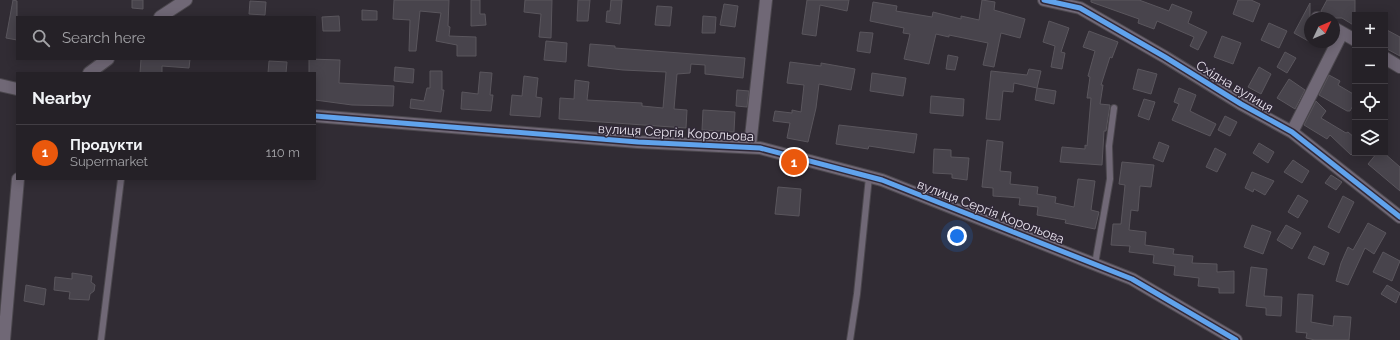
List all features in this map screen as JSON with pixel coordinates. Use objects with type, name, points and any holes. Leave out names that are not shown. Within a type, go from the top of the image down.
[{"type":"street","points":[[162,16],[186,0]]},
{"type":"street","points":[[750,146],[766,0]]},
{"type":"street","name":"Східна вулиця","points":[[1044,0],[1080,8],[1165,57],[1241,104],[1292,132],[1400,217]]},
{"type":"street","points":[[1340,31],[1352,38]]},
{"type":"street","points":[[1292,132],[1330,48]]},
{"type":"street","points":[[90,72],[107,60]]},
{"type":"street","points":[[1388,60],[1400,67]]},
{"type":"street","points":[[0,85],[16,89]]},
{"type":"street","name":"вулиця Сергія Корольова","points":[[316,116],[638,142],[750,146],[890,183],[1095,264],[1132,279],[1236,340]]},
{"type":"street","points":[[4,340],[18,180]]},
{"type":"lane","points":[[1095,264],[1110,179],[1109,146],[1114,108]]},
{"type":"lane","points":[[850,340],[857,294],[869,177]]},
{"type":"lane","points":[[101,340],[121,180]]},
{"type":"building","points":[[13,0],[17,1],[16,40],[6,38]]},
{"type":"building","points":[[132,0],[143,0],[143,9],[132,8]]},
{"type":"building","points":[[394,0],[449,0],[449,36],[476,37],[476,56],[457,56],[457,45],[436,41],[441,13],[420,11],[416,51],[409,51],[410,20],[393,19]]},
{"type":"building","points":[[471,0],[480,0],[480,14],[485,14],[486,25],[471,26]]},
{"type":"building","points":[[525,0],[552,0],[551,38],[539,37],[541,14],[524,12]]},
{"type":"building","points":[[578,0],[590,0],[588,21],[577,21]]},
{"type":"building","points":[[611,0],[622,0],[620,24],[606,22],[607,11],[610,11]]},
{"type":"building","points":[[807,0],[849,0],[847,11],[820,5],[816,36],[802,34]]},
{"type":"building","points":[[982,0],[995,2],[994,10],[1025,19],[1020,38],[1001,33],[994,67],[983,65],[988,43],[949,35],[949,37],[936,34],[929,64],[904,59],[910,34],[903,33],[904,28],[870,21],[873,2],[897,6],[896,11],[932,17],[933,12],[961,19],[961,16],[979,20]]},
{"type":"building","points":[[1091,0],[1139,0],[1169,11],[1172,4],[1192,12],[1188,23],[1207,32],[1198,50],[1190,46],[1194,37],[1157,21],[1154,29],[1138,23],[1139,19],[1091,2]]},
{"type":"building","points":[[1238,0],[1251,0],[1260,4],[1253,22],[1233,14]]},
{"type":"building","points":[[1327,0],[1355,0],[1355,12],[1352,12],[1352,24],[1340,18],[1340,12],[1321,11]]},
{"type":"building","points":[[250,1],[266,2],[265,15],[249,14]]},
{"type":"building","points":[[1310,3],[1310,12],[1305,12]]},
{"type":"building","points":[[724,4],[738,6],[735,27],[720,25]]},
{"type":"building","points":[[657,6],[672,7],[670,26],[655,25]]},
{"type":"building","points":[[362,10],[377,11],[377,20],[362,20]]},
{"type":"building","points":[[1304,14],[1304,39],[1294,33]]},
{"type":"building","points":[[339,16],[340,31],[323,31],[322,17]]},
{"type":"building","points":[[703,16],[716,17],[715,33],[702,33]]},
{"type":"building","points":[[1049,21],[1069,28],[1061,52],[1065,53],[1062,69],[1051,67],[1055,46],[1043,42]]},
{"type":"building","points":[[1269,23],[1287,31],[1279,48],[1261,40]]},
{"type":"building","points":[[1089,31],[1118,42],[1112,58],[1110,57],[1101,85],[1103,85],[1100,104],[1110,105],[1106,131],[1104,131],[1102,165],[1060,162],[1062,147],[1085,149],[1085,145],[1087,146],[1091,98],[1087,98],[1090,77],[1088,76],[1095,51],[1083,47]]},
{"type":"building","points":[[1388,31],[1400,37],[1400,56],[1388,50]]},
{"type":"building","points":[[860,32],[873,33],[870,53],[857,51]]},
{"type":"building","points":[[1222,36],[1241,43],[1233,64],[1214,57]]},
{"type":"building","points":[[546,41],[567,43],[566,62],[544,60]]},
{"type":"building","points":[[590,44],[615,46],[615,48],[745,58],[743,78],[705,74],[705,65],[691,64],[690,73],[677,74],[674,109],[687,110],[686,128],[559,119],[560,98],[574,99],[575,80],[589,82],[587,100],[642,103],[642,106],[663,108],[666,72],[623,70],[588,66]]},
{"type":"building","points":[[1285,52],[1296,58],[1287,73],[1277,67]]},
{"type":"building","points":[[948,55],[958,57],[955,70],[946,69]]},
{"type":"building","points":[[141,60],[190,60],[189,68],[162,66],[162,72],[140,72]]},
{"type":"building","points":[[309,60],[340,60],[339,83],[394,86],[393,106],[352,105],[316,100],[316,72],[309,72]]},
{"type":"building","points":[[269,61],[287,62],[286,72],[268,72]]},
{"type":"building","points":[[790,62],[821,66],[821,63],[855,69],[851,90],[819,84],[816,108],[808,142],[787,138],[790,123],[773,121],[775,111],[792,113],[792,110],[801,112],[804,85],[787,83]]},
{"type":"building","points":[[395,67],[414,69],[413,83],[394,81]]},
{"type":"building","points":[[1259,67],[1271,74],[1261,94],[1248,87]]},
{"type":"building","points":[[1029,69],[1041,71],[1037,88],[1014,83],[1013,92],[1003,91],[1000,120],[986,119],[991,71],[1027,75]]},
{"type":"building","points":[[1138,69],[1157,74],[1151,94],[1133,89]]},
{"type":"building","points":[[430,71],[442,71],[442,90],[444,90],[441,112],[410,108],[411,99],[424,101],[427,88],[430,88]]},
{"type":"building","points":[[480,72],[492,73],[490,95],[493,95],[491,111],[461,109],[462,92],[478,94]]},
{"type":"building","points":[[872,73],[906,78],[903,96],[870,91]]},
{"type":"building","points":[[1329,75],[1340,81],[1338,85],[1352,93],[1352,107],[1350,111],[1347,111],[1319,95]]},
{"type":"building","points":[[524,76],[538,78],[536,97],[542,98],[540,117],[510,115],[512,95],[522,96]]},
{"type":"building","points":[[1289,79],[1305,90],[1295,109],[1277,98]]},
{"type":"building","points":[[1037,88],[1056,91],[1054,104],[1035,100]]},
{"type":"building","points":[[1179,88],[1196,95],[1190,111],[1216,124],[1210,136],[1172,120],[1179,104],[1174,102]]},
{"type":"building","points":[[737,90],[749,91],[747,107],[736,106]]},
{"type":"building","points":[[931,96],[964,99],[963,116],[930,113]]},
{"type":"building","points":[[1144,99],[1155,102],[1149,120],[1138,116]]},
{"type":"building","points":[[1316,101],[1326,111],[1321,118],[1352,135],[1352,154],[1351,155],[1330,135],[1327,139],[1304,125]]},
{"type":"building","points":[[703,110],[735,112],[734,132],[702,130]]},
{"type":"building","points":[[1225,116],[1237,122],[1230,136],[1218,130]]},
{"type":"building","points":[[839,125],[917,134],[914,153],[869,146],[868,149],[836,144]]},
{"type":"building","points":[[987,140],[1003,142],[1000,171],[1011,172],[1010,184],[1038,187],[1037,194],[1056,197],[1055,203],[1074,207],[1078,179],[1095,181],[1091,210],[1099,212],[1095,229],[1065,223],[1066,220],[1037,215],[1038,207],[1019,205],[1020,198],[993,196],[993,188],[982,187]]},
{"type":"building","points":[[1159,142],[1169,146],[1163,162],[1153,158]]},
{"type":"building","points":[[1259,143],[1274,152],[1268,163],[1253,153]]},
{"type":"building","points":[[1215,148],[1226,154],[1217,172],[1206,167]]},
{"type":"building","points":[[934,149],[951,150],[951,157],[969,158],[967,180],[952,178],[952,174],[933,173]]},
{"type":"building","points":[[1375,156],[1387,156],[1400,167],[1400,191],[1368,164]]},
{"type":"building","points":[[1293,160],[1309,171],[1302,183],[1284,172]]},
{"type":"building","points":[[1122,162],[1154,165],[1151,187],[1140,186],[1138,211],[1131,210],[1129,230],[1146,232],[1145,245],[1174,249],[1173,254],[1193,256],[1192,263],[1217,264],[1217,272],[1234,271],[1234,293],[1219,293],[1219,288],[1198,286],[1199,278],[1174,275],[1175,266],[1153,263],[1154,255],[1129,252],[1130,246],[1111,245],[1113,224],[1121,224],[1125,185],[1119,184]]},
{"type":"building","points":[[1252,172],[1274,181],[1265,195],[1254,189],[1253,192],[1245,188]]},
{"type":"building","points":[[1331,175],[1342,182],[1336,190],[1325,183]]},
{"type":"building","points":[[778,187],[801,189],[799,216],[775,214]]},
{"type":"building","points":[[1298,195],[1308,201],[1298,218],[1288,212]]},
{"type":"building","points":[[1343,196],[1354,202],[1339,233],[1328,227]]},
{"type":"building","points":[[1368,223],[1386,233],[1374,254],[1365,248],[1348,285],[1336,281],[1341,263],[1348,247],[1353,250]]},
{"type":"building","points":[[1252,225],[1271,232],[1263,254],[1244,247]]},
{"type":"building","points":[[1286,225],[1301,233],[1292,249],[1277,240]]},
{"type":"building","points":[[1314,246],[1329,253],[1324,265],[1308,258]]},
{"type":"building","points":[[1383,252],[1400,261],[1392,281],[1373,272]]},
{"type":"building","points":[[1251,267],[1267,269],[1264,296],[1282,297],[1281,316],[1266,315],[1266,308],[1246,306]]},
{"type":"building","points":[[72,273],[92,276],[91,282],[95,285],[94,291],[90,294],[89,300],[69,299],[70,292],[54,290],[55,277],[72,279]]},
{"type":"building","points":[[26,285],[46,289],[44,305],[24,301]]},
{"type":"building","points":[[1387,285],[1400,293],[1396,303],[1381,294]]},
{"type":"building","points":[[1298,294],[1313,295],[1311,322],[1333,326],[1334,316],[1351,317],[1349,340],[1315,340],[1306,338],[1307,333],[1296,332]]},
{"type":"cycle path","points":[[1044,0],[1080,8],[1165,57],[1241,104],[1292,132],[1400,217]]},
{"type":"cycle path","points":[[316,116],[638,142],[760,148],[882,180],[1132,279],[1236,340]]},
{"type":"place","name":"Продукти","points":[[794,162]]}]
